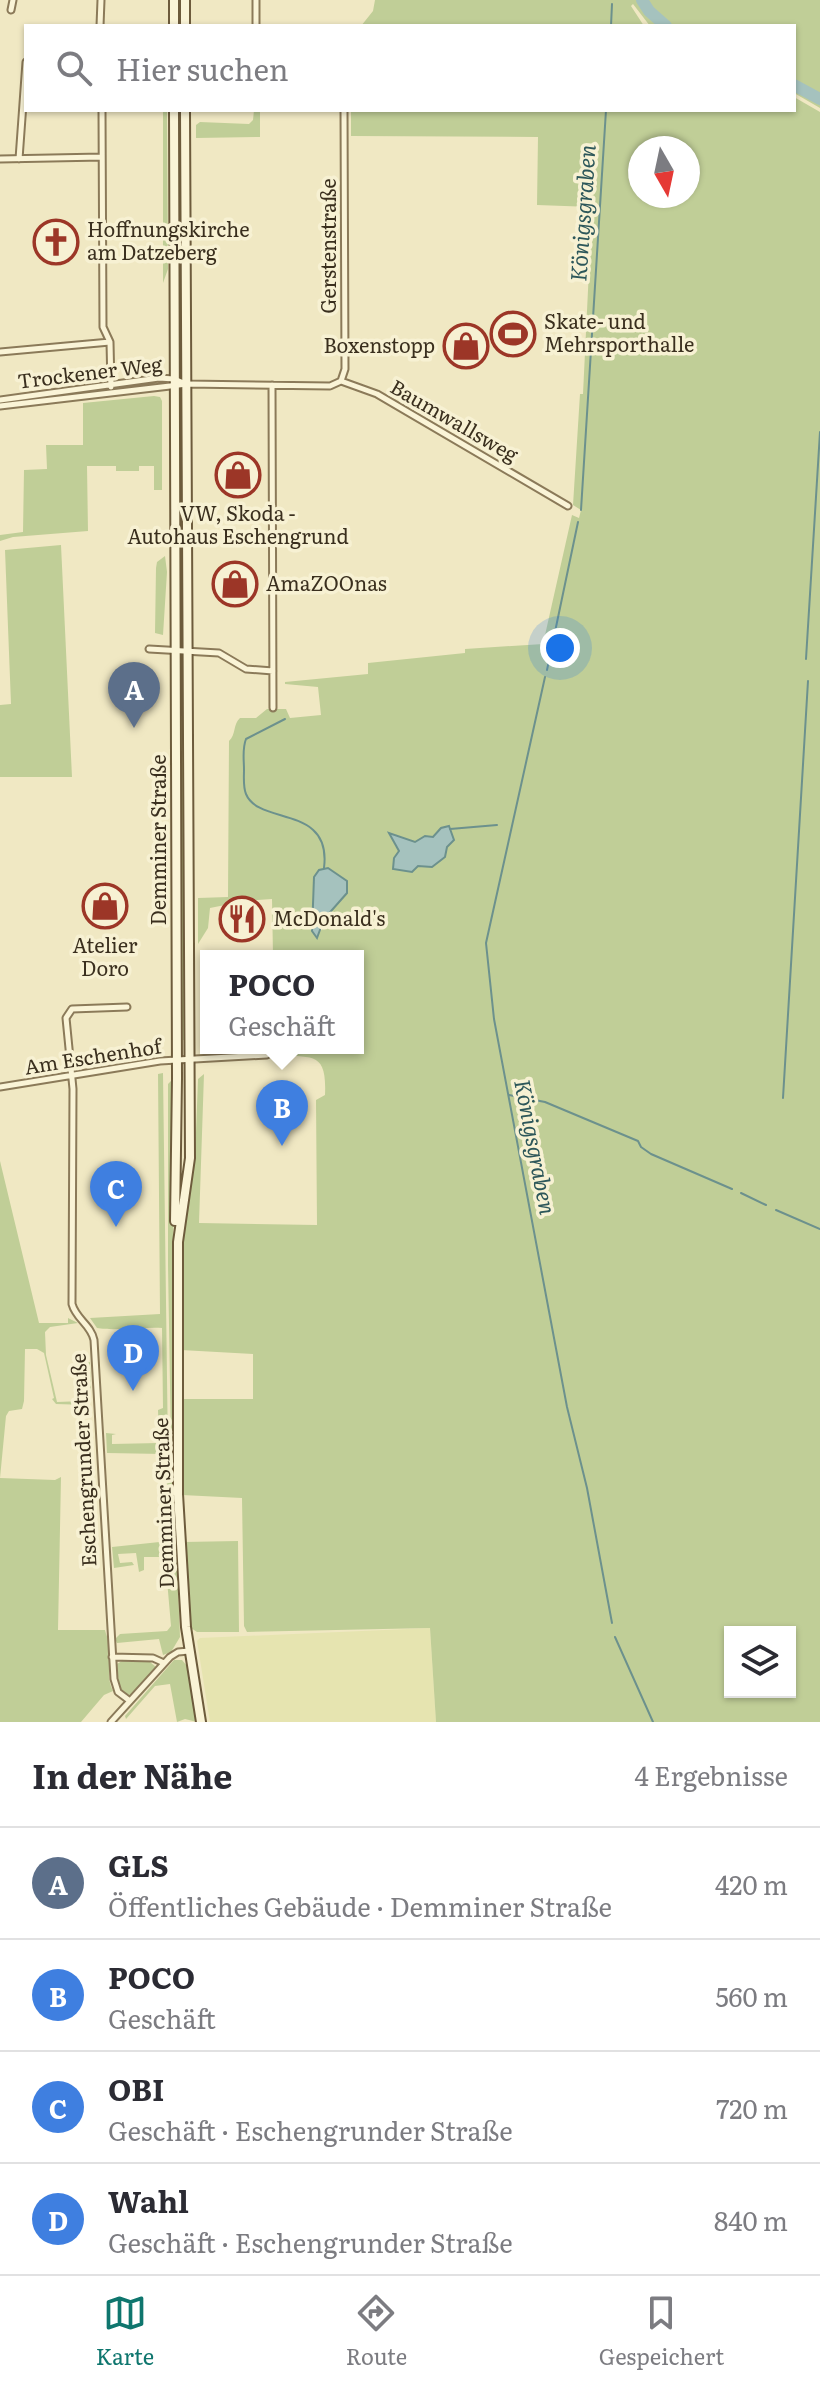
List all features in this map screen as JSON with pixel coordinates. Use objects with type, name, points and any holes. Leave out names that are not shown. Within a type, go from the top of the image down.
[{"type":"main road","points":[[174,0],[174,24]]},
{"type":"main road","points":[[185,0],[185,24]]},
{"type":"main road","name":"Demminer Straße","points":[[174,112],[178,1494],[186,1627],[201,1722]]},
{"type":"main road","name":"Demminer Straße","points":[[177,1281],[181,1212],[190,1158],[185,112]]},
{"type":"street","points":[[11,10],[13,0]]},
{"type":"street","points":[[100,24],[101,0]]},
{"type":"street","points":[[256,0],[256,24]]},
{"type":"street","points":[[19,159],[24,90]]},
{"type":"street","points":[[102,112],[103,327],[110,342],[111,387]]},
{"type":"street","name":"Gerstenstraße","points":[[341,381],[345,369],[344,112]]},
{"type":"street","points":[[0,159],[102,157]]},
{"type":"street","points":[[0,352],[110,342]]},
{"type":"street","name":"Trockener Weg","points":[[0,400],[159,378],[187,384]]},
{"type":"street","name":"Baumwallsweg","points":[[187,384],[330,386],[341,381],[377,394],[568,506]]},
{"type":"street","name":"Trockener Weg","points":[[0,406],[174,382]]},
{"type":"street","points":[[272,385],[273,708]]},
{"type":"street","points":[[149,649],[219,653],[246,669],[273,671]]},
{"type":"street","name":"Eschengrunder Straße","points":[[127,1007],[75,1009],[68,1012],[66,1018],[71,1077],[72,1304],[75,1313],[91,1329],[94,1340],[112,1657],[118,1692],[130,1701]]},
{"type":"street","points":[[190,1060],[267,1055]]},
{"type":"street","name":"Am Eschenhof","points":[[0,1087],[190,1060]]},
{"type":"street","points":[[111,1722],[164,1663],[175,1653],[189,1651]]},
{"type":"street","points":[[112,1657],[153,1658],[164,1663]]},
{"type":"shaded area","points":[[430,1628],[436,1722],[210,1722],[197,1641],[200,1638]]},
{"type":"green space","points":[[375,0],[820,0],[820,108],[796,94],[796,24],[648,24],[633,4],[631,6],[643,24],[363,24],[373,11]]},
{"type":"green space","points":[[796,98],[820,112],[820,1722],[436,1722],[430,1628],[247,1632],[244,1626],[242,1498],[182,1495],[181,1399],[253,1399],[253,1354],[181,1350],[182,1222],[195,1159],[198,1079],[204,1074],[199,1223],[317,1225],[316,1100],[325,1095],[323,1070],[314,1059],[274,1054],[364,1054],[364,950],[273,950],[272,899],[210,908],[208,928],[198,944],[198,898],[228,897],[229,741],[240,718],[256,718],[267,709],[286,709],[290,718],[321,715],[318,687],[285,682],[368,674],[368,663],[465,653],[465,649],[543,644],[572,515],[579,518],[581,510],[573,505],[580,394],[583,394],[592,207],[537,205],[538,137],[351,136],[351,112],[796,112]],"holes":[[[389,834],[415,842],[425,836],[433,837],[412,872],[393,868],[399,852]],[[333,871],[347,881],[347,893],[324,919],[322,930],[312,931],[313,890]]]},
{"type":"green space","points":[[163,112],[167,112],[168,269],[163,283]]},
{"type":"green space","points":[[254,112],[260,112],[260,137],[196,138],[196,125],[200,122],[249,124]]},
{"type":"green space","points":[[154,396],[162,401],[162,490],[154,490],[154,466],[139,466],[139,471],[116,471],[116,466],[87,466],[88,531],[13,537],[0,541],[0,535],[23,532],[24,470],[47,469],[46,445],[83,445],[83,403]]},
{"type":"green space","points":[[61,545],[72,777],[0,777],[0,705],[11,704],[5,550]]},
{"type":"green space","points":[[165,556],[167,572],[163,635],[155,633],[156,568],[157,562]]},
{"type":"green space","points":[[179,663],[183,718],[186,1040],[183,1040],[180,964]]},
{"type":"green space","points":[[163,1073],[168,1453],[173,1458],[175,1531],[169,1534],[163,1454],[107,1453],[106,1433],[116,1434],[112,1435],[112,1444],[159,1443],[158,1410],[163,1408],[162,1328],[97,1328],[90,1318],[160,1314],[158,1074]]},
{"type":"green space","points":[[172,1080],[174,1446],[171,1444],[168,1265],[168,1084]]},
{"type":"green space","points":[[0,1161],[39,1323],[68,1323],[68,1318],[78,1323],[50,1327],[45,1332],[46,1355],[57,1402],[83,1401],[83,1396],[89,1395],[87,1365],[82,1365],[90,1362],[91,1402],[87,1405],[56,1404],[52,1399],[44,1353],[37,1349],[25,1349],[24,1401],[22,1409],[9,1411],[6,1416],[0,1478]]},
{"type":"green space","points":[[61,1477],[58,1630],[105,1630],[110,1649],[109,1679],[113,1691],[104,1695],[81,1722],[0,1722],[0,1478],[55,1480]]},
{"type":"green space","points":[[171,1537],[176,1540],[180,1637],[171,1652],[163,1655],[159,1639],[117,1643],[115,1639],[120,1634],[167,1631],[171,1626],[165,1557],[144,1557],[144,1570],[139,1572],[136,1553],[118,1554],[120,1563],[132,1562],[134,1565],[114,1568],[112,1547],[169,1541]]},
{"type":"green space","points":[[238,1541],[239,1632],[197,1632],[191,1628],[184,1542]]},
{"type":"green space","points":[[174,1660],[182,1660],[187,1666],[197,1722],[185,1719],[177,1722],[170,1684],[155,1686],[126,1719],[125,1716]]},
{"type":"green space","points":[[122,1661],[150,1662],[156,1667],[129,1695],[119,1688],[117,1664]]},
{"type":"water","points":[[449,826],[454,840],[447,847],[445,857],[432,867],[418,866],[412,872],[393,869],[394,858],[399,851],[389,833],[415,842],[425,836],[433,837],[441,828]]},
{"type":"water","points":[[328,868],[347,881],[347,893],[324,919],[317,938],[312,931],[314,877],[319,870]]},
{"type":"waterway","points":[[642,0],[664,24]]},
{"type":"waterway","name":"Königsgraben","points":[[611,24],[612,4]]},
{"type":"waterway","points":[[796,86],[820,99]]},
{"type":"waterway","name":"Königsgraben","points":[[581,510],[606,112]]},
{"type":"waterway","points":[[806,659],[820,432]]},
{"type":"waterway","name":"Königsgraben","points":[[547,670],[578,522]]},
{"type":"waterway","name":"Königsgraben","points":[[545,677],[486,943],[494,1019],[567,1407],[587,1488],[612,1623]]},
{"type":"waterway","points":[[783,1098],[808,681]]},
{"type":"waterway","points":[[285,719],[246,739],[245,791],[253,804],[306,825],[317,834],[323,848],[324,868]]},
{"type":"waterway","points":[[450,829],[497,825]]},
{"type":"waterway","points":[[509,1095],[545,1102],[638,1141],[651,1154],[732,1189]]},
{"type":"waterway","points":[[741,1193],[766,1205]]},
{"type":"waterway","points":[[776,1210],[820,1229]]},
{"type":"waterway","name":"Königsgraben","points":[[615,1637],[653,1722]]},
{"type":"place","name":"Hoffnungskirche am Datzeberg","points":[[56,242]]},
{"type":"place","name":"Skate- und Mehrsporthalle","points":[[513,334]]},
{"type":"place","name":"Boxenstopp","points":[[466,346]]},
{"type":"place","name":"VW, Skoda - Autohaus Eschengrund","points":[[238,475]]},
{"type":"place","name":"AmaZOOnas","points":[[235,584]]},
{"type":"place","name":"GLS","points":[[134,728]]},
{"type":"place","name":"Atelier Doro","points":[[105,906]]},
{"type":"place","name":"McDonald's","points":[[242,919]]},
{"type":"place","name":"POCO","points":[[282,1146]]},
{"type":"place","name":"OBI","points":[[116,1227]]},
{"type":"place","name":"Wahl","points":[[133,1391]]}]
